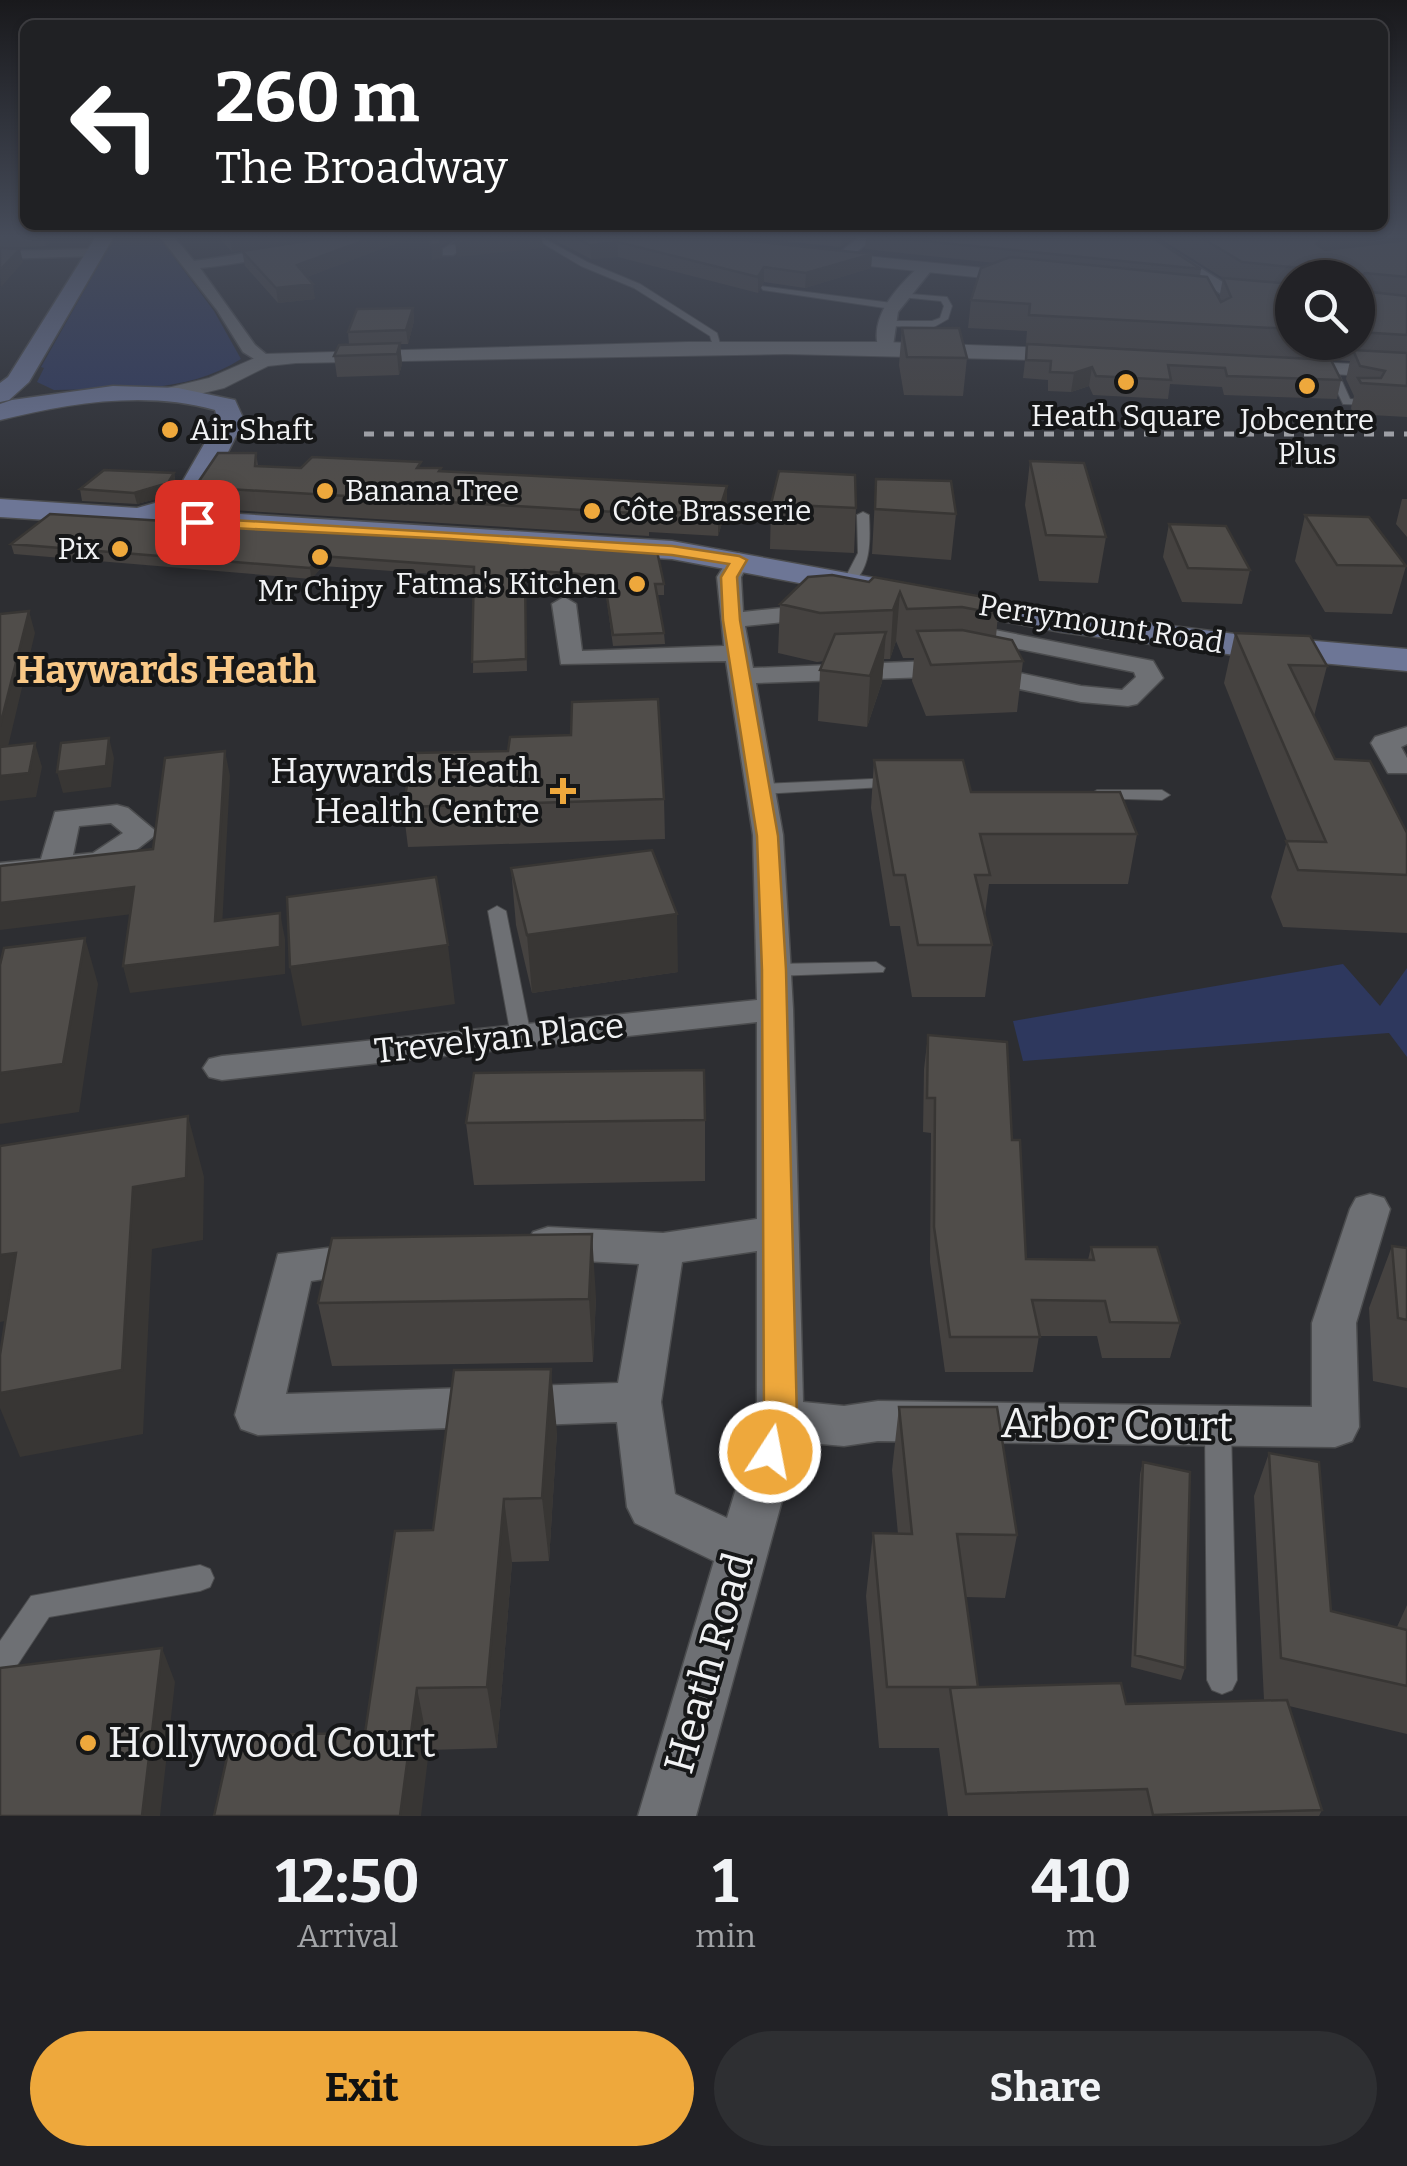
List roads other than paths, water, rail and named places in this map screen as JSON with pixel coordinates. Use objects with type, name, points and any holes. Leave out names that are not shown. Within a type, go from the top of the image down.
[{"type":"main road","points":[[48,323],[5,387],[59,398]]},
{"type":"main road","points":[[0,412],[59,398],[171,394],[226,405],[231,420],[197,486],[176,508],[136,516]]},
{"type":"main road","points":[[197,486],[220,516],[234,521]]},
{"type":"main road","name":"Perrymount Road","points":[[0,508],[672,550],[1158,636],[1407,660]]},
{"type":"street","points":[[232,323],[249,348],[254,366]]},
{"type":"street","points":[[885,335],[889,323]]},
{"type":"street","points":[[171,394],[296,356],[716,347],[885,335],[1098,356]]},
{"type":"street","points":[[226,405],[254,366]]},
{"type":"street","points":[[1268,366],[1407,373]]},
{"type":"street","name":"Heath Road","points":[[667,1816],[780,1420],[768,836],[729,577],[739,560]]},
{"type":"street","points":[[564,604],[570,659],[737,650],[957,668],[1081,694],[1128,698],[1150,678],[1144,666],[851,610],[737,650]]},
{"type":"street","points":[[1400,764],[1386,744],[1407,735]]},
{"type":"street","points":[[0,872],[55,866]]},
{"type":"street","name":"Trevelyan Place","points":[[222,1068],[521,1036],[774,989]]},
{"type":"street","name":"Arbor Court","points":[[780,1420],[844,1426],[878,1421],[1335,1427],[1334,1324],[1370,1209]]},
{"type":"street","points":[[506,1247],[565,1242],[663,1249],[776,1232]]},
{"type":"street","points":[[663,1249],[638,1402],[652,1507],[741,1549]]},
{"type":"street","points":[[409,1256],[293,1266],[258,1415],[638,1402]]},
{"type":"lane","points":[[697,323],[714,335],[716,347]]},
{"type":"lane","points":[[885,335],[936,323]]},
{"type":"lane","points":[[1332,369],[1346,402],[1371,403]]},
{"type":"lane","points":[[849,582],[864,553],[863,515]]},
{"type":"lane","points":[[760,789],[916,782]]},
{"type":"lane","points":[[1083,794],[1162,795]]},
{"type":"lane","points":[[497,911],[521,1036]]},
{"type":"lane","points":[[774,989],[876,968]]},
{"type":"lane","points":[[1218,1428],[1222,1680]]},
{"type":"lane","points":[[0,1666],[41,1605],[200,1578]]},
{"type":"railway","points":[[364,434],[1407,434]]},
{"type":"place","name":"Heath Square","points":[[1126,382]]},
{"type":"place","name":"Jobcentre Plus","points":[[1307,386]]},
{"type":"place","name":"Air Shaft","points":[[170,430]]},
{"type":"place","name":"Banana Tree","points":[[325,491]]},
{"type":"place","name":"Côte Brasserie","points":[[592,511]]},
{"type":"place","name":"Pix","points":[[120,549]]},
{"type":"place","name":"Mr Chipy","points":[[320,557]]},
{"type":"place","name":"Fatma's Kitchen","points":[[637,584]]},
{"type":"place","name":"Haywards Heath Health Centre","points":[[563,791]]},
{"type":"place","name":"Hollywood Court","points":[[88,1743]]},
{"type":"district","name":"Haywards Heath","points":[[166,670]]}]
